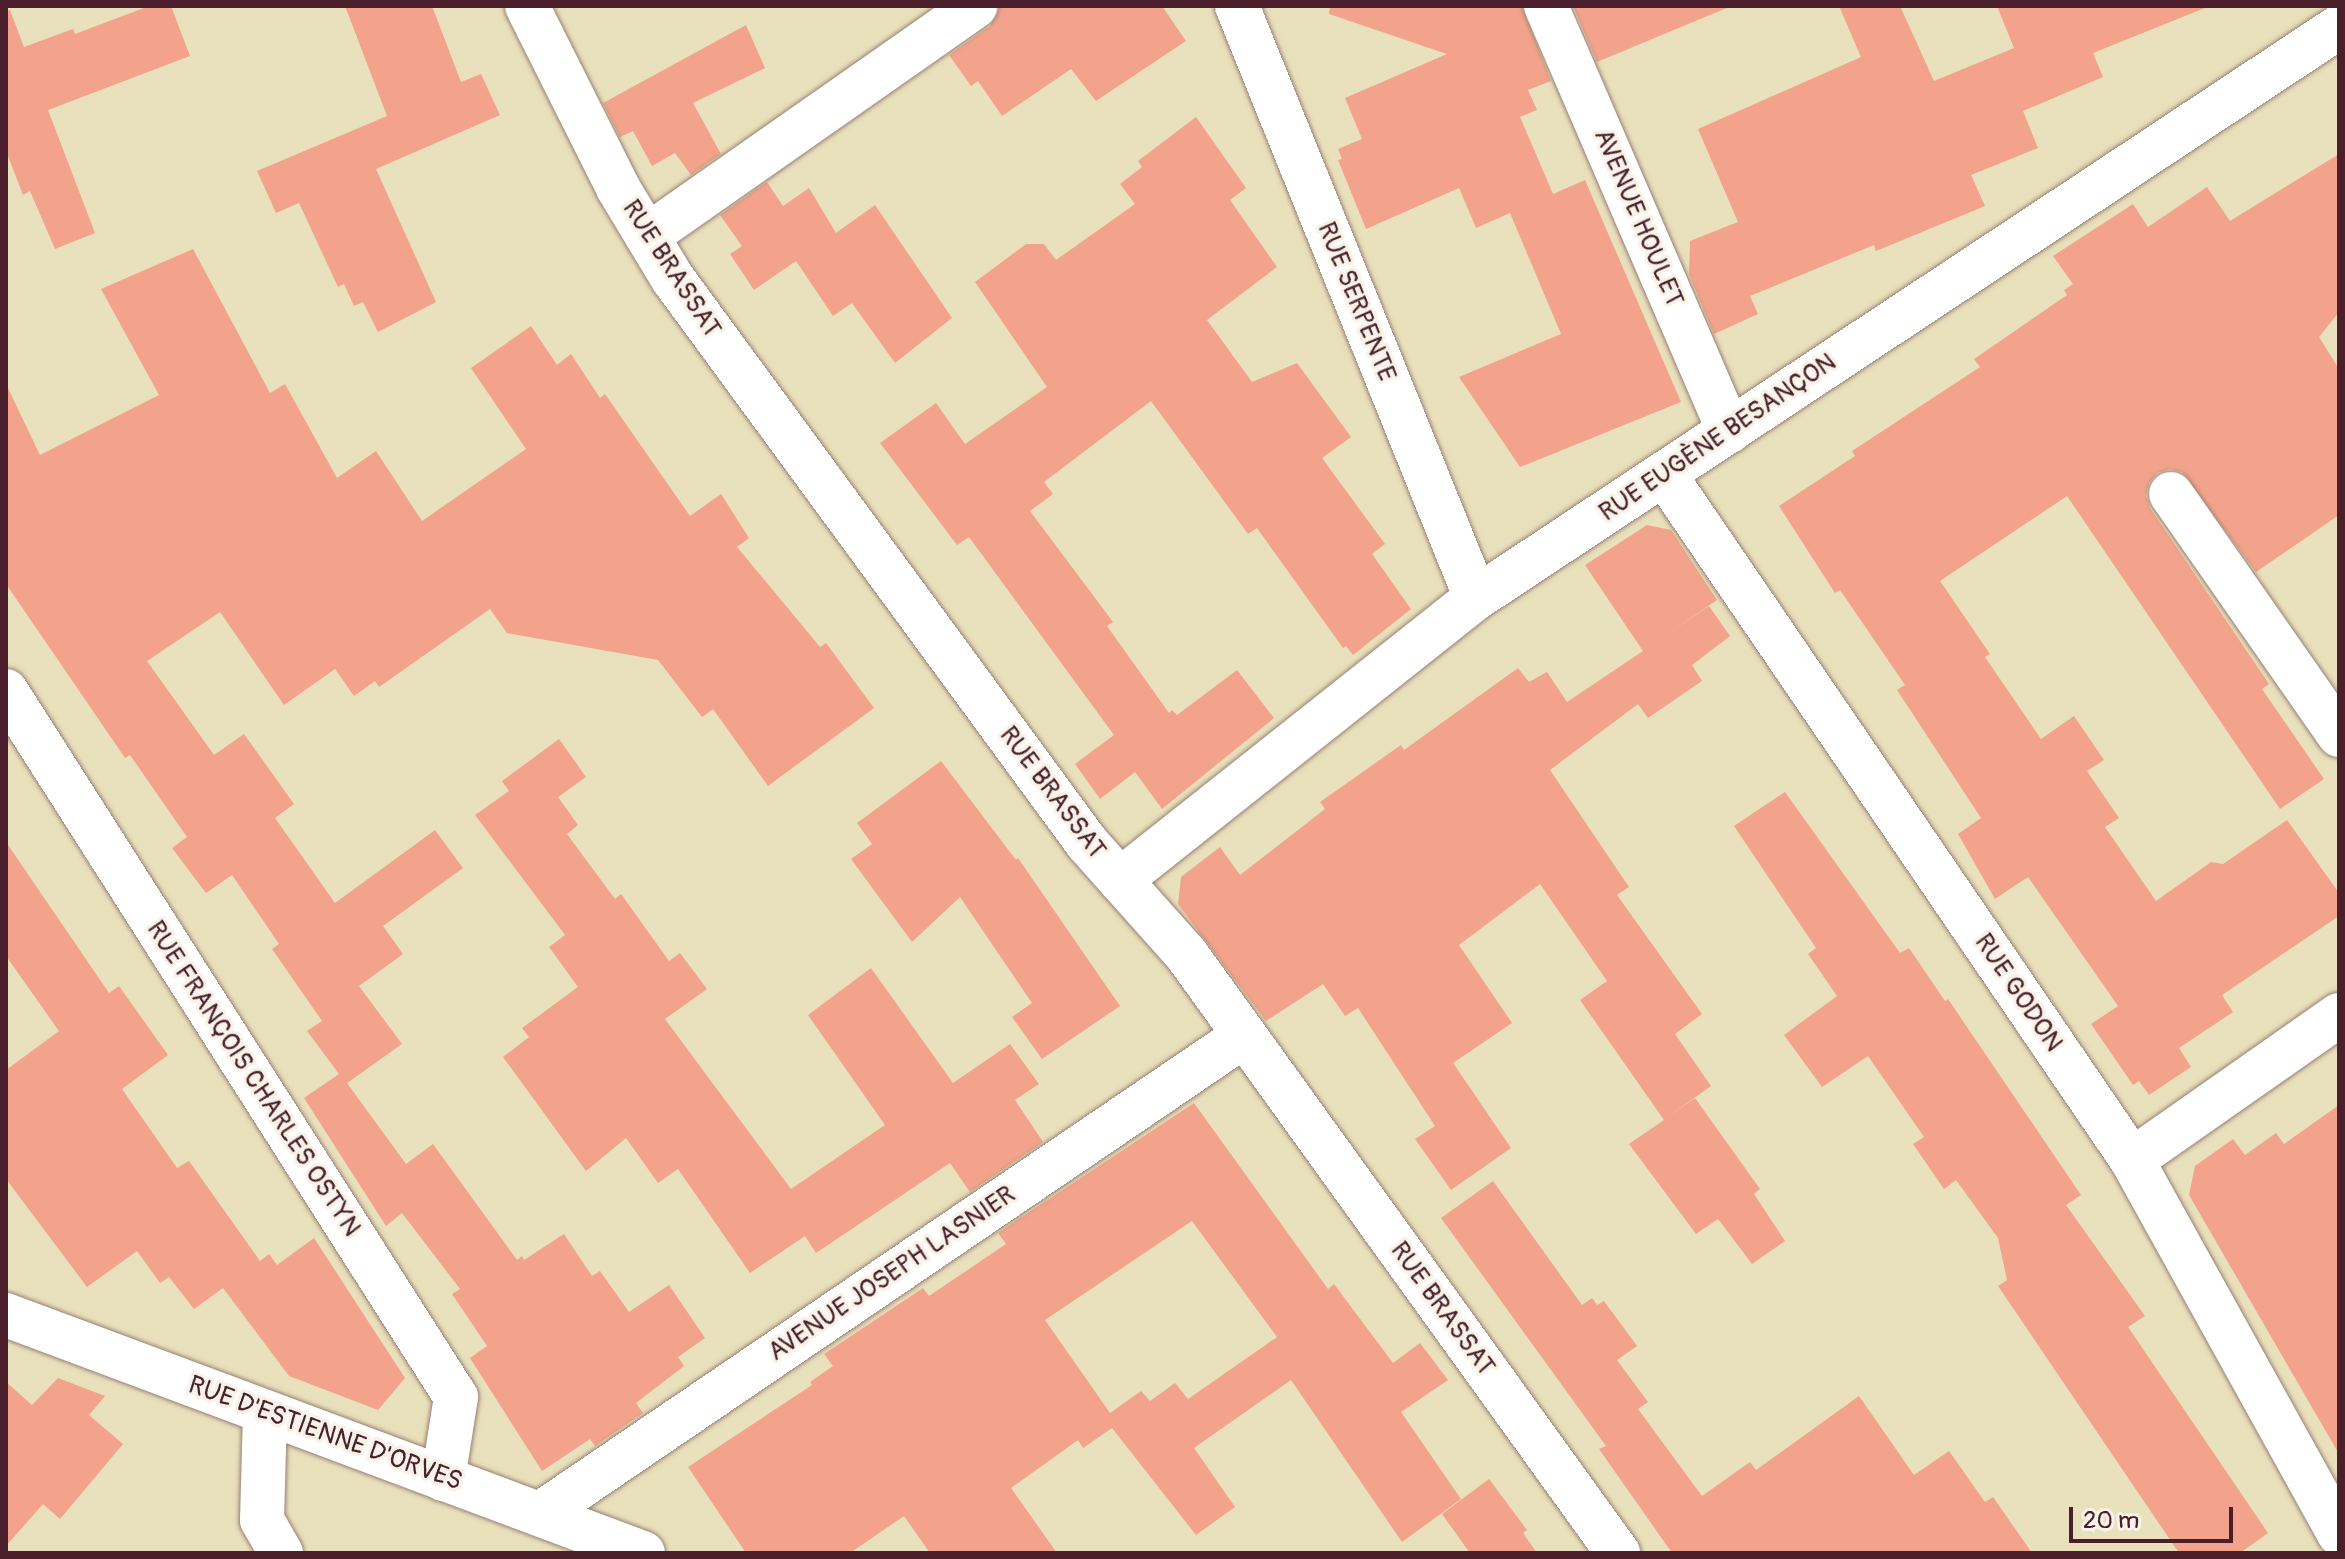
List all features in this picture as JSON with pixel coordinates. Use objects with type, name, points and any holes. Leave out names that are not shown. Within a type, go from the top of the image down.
[{"type":"street","name":"RUE BRASSAT","points":[[527,6],[618,188],[673,279],[1087,843],[1186,954],[1618,1553]]},
{"type":"street","points":[[647,236],[975,6]]},
{"type":"street","name":"RUE SERPENTE","points":[[1237,6],[1476,598]]},
{"type":"street","name":"AVENUE HOULET","points":[[1546,6],[1729,431]]},
{"type":"street","name":"RUE EUGÈNE BESANÇON","points":[[1120,880],[1476,598],[2339,27]]},
{"type":"street","name":"RUE GODON","points":[[1664,474],[2132,1160],[2339,1533]]},
{"type":"street","points":[[2171,494],[2339,735]]},
{"type":"street","name":"RUE FRANÇOIS CHARLES OSTYN","points":[[6,691],[456,1397],[443,1479]]},
{"type":"street","points":[[2132,1160],[2339,1015]]},
{"type":"street","name":"AVENUE JOSEPH LASNIER","points":[[540,1514],[1245,1035]]},
{"type":"street","name":"RUE D'ESTIENNE D'ORVES","points":[[6,1315],[643,1553]]},
{"type":"street","points":[[265,1413],[262,1520],[281,1553]]},
{"type":"building","points":[[149,6],[171,6],[190,56],[48,110],[95,233],[55,249],[30,191],[23,195],[6,151],[6,11],[10,10],[24,47],[73,29],[75,34]]},
{"type":"building","points":[[345,6],[432,6],[461,82],[481,74],[500,115],[376,169],[436,302],[378,332],[363,302],[354,306],[344,284],[338,287],[299,203],[276,213],[257,171],[387,116]]},
{"type":"building","points":[[1000,6],[1162,6],[1186,41],[1096,101],[1071,69],[1002,116],[978,81],[971,86],[949,55],[990,26]]},
{"type":"building","points":[[1330,6],[1522,6],[1551,81],[1528,90],[1537,110],[1520,117],[1553,194],[1585,180],[1681,402],[1520,467],[1459,377],[1561,334],[1510,213],[1476,228],[1459,188],[1366,229],[1338,160],[1342,159],[1338,149],[1362,139],[1345,98],[1447,54],[1329,14]]},
{"type":"building","points":[[1573,6],[1729,6],[1729,7],[1597,62]]},
{"type":"building","points":[[1839,6],[1900,6],[1934,81],[2014,48],[1997,6],[2205,8],[2093,53],[2103,77],[2023,111],[2038,148],[1971,175],[1985,206],[1876,251],[1874,245],[1750,296],[1758,314],[1714,334],[1689,274],[1690,241],[1738,222],[1698,129],[1861,57]]},
{"type":"building","points":[[746,25],[765,68],[693,103],[721,154],[691,175],[675,153],[652,166],[633,131],[620,137],[603,103]]},
{"type":"building","points":[[1196,117],[1246,188],[1230,200],[1277,267],[1207,320],[1252,382],[1297,363],[1351,437],[1322,458],[1385,544],[1372,554],[1411,609],[1353,655],[1346,646],[1343,648],[1257,528],[1248,534],[1151,401],[1044,482],[1053,494],[1030,511],[1113,622],[1107,626],[1169,713],[1172,710],[1177,715],[1237,670],[1274,718],[1162,809],[1135,772],[1100,799],[1075,764],[1114,735],[969,537],[957,545],[880,443],[936,403],[965,444],[1047,387],[975,282],[1026,244],[1044,244],[1056,260],[1135,204],[1120,184],[1142,167],[1138,161]]},
{"type":"building","points":[[2339,154],[2339,312],[2319,337],[2339,369],[2339,515],[2256,572],[2182,472],[2170,469],[2157,473],[2149,483],[2146,495],[2150,508],[2269,684],[2262,689],[2324,779],[2280,809],[2067,496],[1940,581],[1990,654],[1985,657],[2041,739],[2074,716],[2104,760],[2087,771],[2119,818],[2105,827],[2156,901],[2211,862],[2223,864],[2287,820],[2339,893],[2339,916],[2222,995],[2233,1012],[2179,1048],[2191,1067],[2149,1095],[2139,1081],[2133,1085],[2091,1024],[2118,1006],[2028,877],[1995,899],[1958,834],[1981,818],[1897,690],[1905,685],[1840,590],[1835,593],[1779,506],[1855,456],[1852,451],[1980,367],[1974,359],[2067,295],[2064,290],[2073,284],[2053,256],[2133,204],[2148,227],[2207,187],[2230,221]]},
{"type":"building","points":[[767,182],[783,206],[809,188],[836,233],[875,205],[952,318],[895,363],[852,303],[833,316],[796,261],[754,290],[730,254],[742,246],[720,215]]},
{"type":"building","points":[[193,249],[270,393],[285,384],[337,478],[376,451],[422,521],[526,449],[471,368],[531,326],[557,365],[571,354],[600,398],[605,394],[690,516],[721,494],[749,538],[737,547],[820,647],[826,643],[874,708],[768,786],[713,709],[702,717],[658,660],[507,633],[490,609],[379,687],[375,681],[354,696],[335,669],[284,705],[220,612],[147,661],[214,755],[244,734],[294,804],[275,818],[335,903],[435,830],[463,868],[383,926],[403,954],[359,986],[402,1044],[347,1083],[406,1164],[433,1144],[517,1260],[522,1256],[524,1260],[564,1234],[592,1276],[600,1271],[629,1312],[669,1285],[705,1338],[678,1357],[684,1366],[636,1403],[643,1413],[595,1446],[590,1439],[542,1471],[470,1358],[487,1346],[452,1294],[460,1289],[402,1213],[386,1226],[304,1098],[339,1074],[307,1031],[322,1021],[272,949],[279,944],[232,875],[206,893],[172,848],[187,837],[130,755],[125,758],[6,584],[6,384],[40,455],[159,395],[101,289]]},
{"type":"building","points":[[1647,525],[1671,530],[1717,600],[1670,632],[1709,606],[1730,636],[1692,665],[1702,681],[1648,718],[1638,704],[1550,770],[1629,887],[1617,895],[1702,1014],[1675,1034],[1711,1086],[1666,1118],[1695,1098],[1760,1189],[1754,1194],[1785,1241],[1752,1264],[1718,1219],[1696,1234],[1629,1144],[1664,1120],[1580,1000],[1607,981],[1540,884],[1459,945],[1512,1023],[1453,1063],[1511,1148],[1451,1190],[1415,1139],[1435,1126],[1358,1008],[1345,1016],[1323,984],[1266,1021],[1178,904],[1181,877],[1220,847],[1240,875],[1325,809],[1320,802],[1401,745],[1404,750],[1518,668],[1529,682],[1547,672],[1567,702],[1643,651],[1585,565]]},
{"type":"building","points":[[559,739],[586,777],[558,797],[578,825],[567,834],[615,899],[621,894],[669,961],[680,953],[707,989],[665,1019],[791,1189],[885,1125],[808,1015],[871,968],[953,1083],[1010,1044],[1039,1084],[1015,1100],[1043,1142],[970,1192],[950,1163],[816,1253],[805,1236],[750,1273],[678,1169],[658,1183],[626,1138],[586,1171],[503,1057],[529,1037],[522,1028],[578,987],[549,947],[565,935],[475,815],[509,791],[502,781]]},
{"type":"building","points":[[941,761],[1016,860],[1018,858],[1120,1006],[1042,1059],[1012,1017],[1032,1003],[960,897],[912,942],[851,859],[872,844],[857,823]]},
{"type":"building","points":[[1785,792],[1900,953],[1909,948],[1945,1001],[1948,999],[2081,1195],[2066,1205],[2145,1316],[2128,1327],[2268,1533],[2240,1553],[2179,1553],[1998,1286],[2007,1280],[1998,1238],[1956,1180],[1944,1189],[1913,1144],[1924,1137],[1868,1056],[1822,1087],[1784,1035],[1837,996],[1808,954],[1816,948],[1734,826]]},
{"type":"building","points":[[6,842],[109,993],[119,986],[168,1055],[122,1089],[177,1168],[189,1161],[260,1261],[269,1254],[277,1265],[314,1238],[405,1378],[378,1410],[289,1376],[223,1288],[194,1309],[169,1277],[160,1283],[137,1251],[87,1287],[6,1179],[6,1070],[59,1031],[6,956]]},
{"type":"building","points":[[1194,1103],[1328,1289],[1334,1284],[1393,1363],[1420,1343],[1448,1380],[1401,1412],[1461,1499],[1402,1542],[1291,1380],[1194,1448],[1235,1507],[1196,1535],[1112,1428],[1083,1448],[1078,1440],[1011,1488],[1057,1553],[930,1553],[904,1516],[850,1553],[746,1553],[688,1467],[812,1385],[810,1382],[833,1366],[824,1354],[923,1288],[929,1296],[1006,1244],[998,1233]],"holes":[[[1192,1221],[1277,1337],[1188,1399],[1175,1383],[1150,1401],[1141,1391],[1110,1413],[1045,1320]]]},
{"type":"building","points":[[2339,1105],[2339,1454],[2189,1195],[2195,1166],[2233,1139],[2245,1155],[2276,1133],[2284,1144]]},
{"type":"building","points":[[1493,1181],[1582,1305],[1592,1298],[1597,1305],[1604,1301],[1637,1346],[1617,1360],[1648,1402],[1638,1409],[1702,1496],[1750,1462],[1756,1470],[1859,1396],[1914,1475],[1949,1451],[1985,1502],[1993,1497],[2032,1553],[1672,1553],[1599,1449],[1606,1446],[1441,1218]]},
{"type":"building","points":[[58,1378],[105,1396],[89,1415],[123,1444],[60,1519],[43,1504],[6,1546],[6,1382],[32,1405]]},
{"type":"building","points":[[1489,1479],[1527,1530],[1523,1533],[1537,1553],[1470,1553],[1442,1514]]}]
